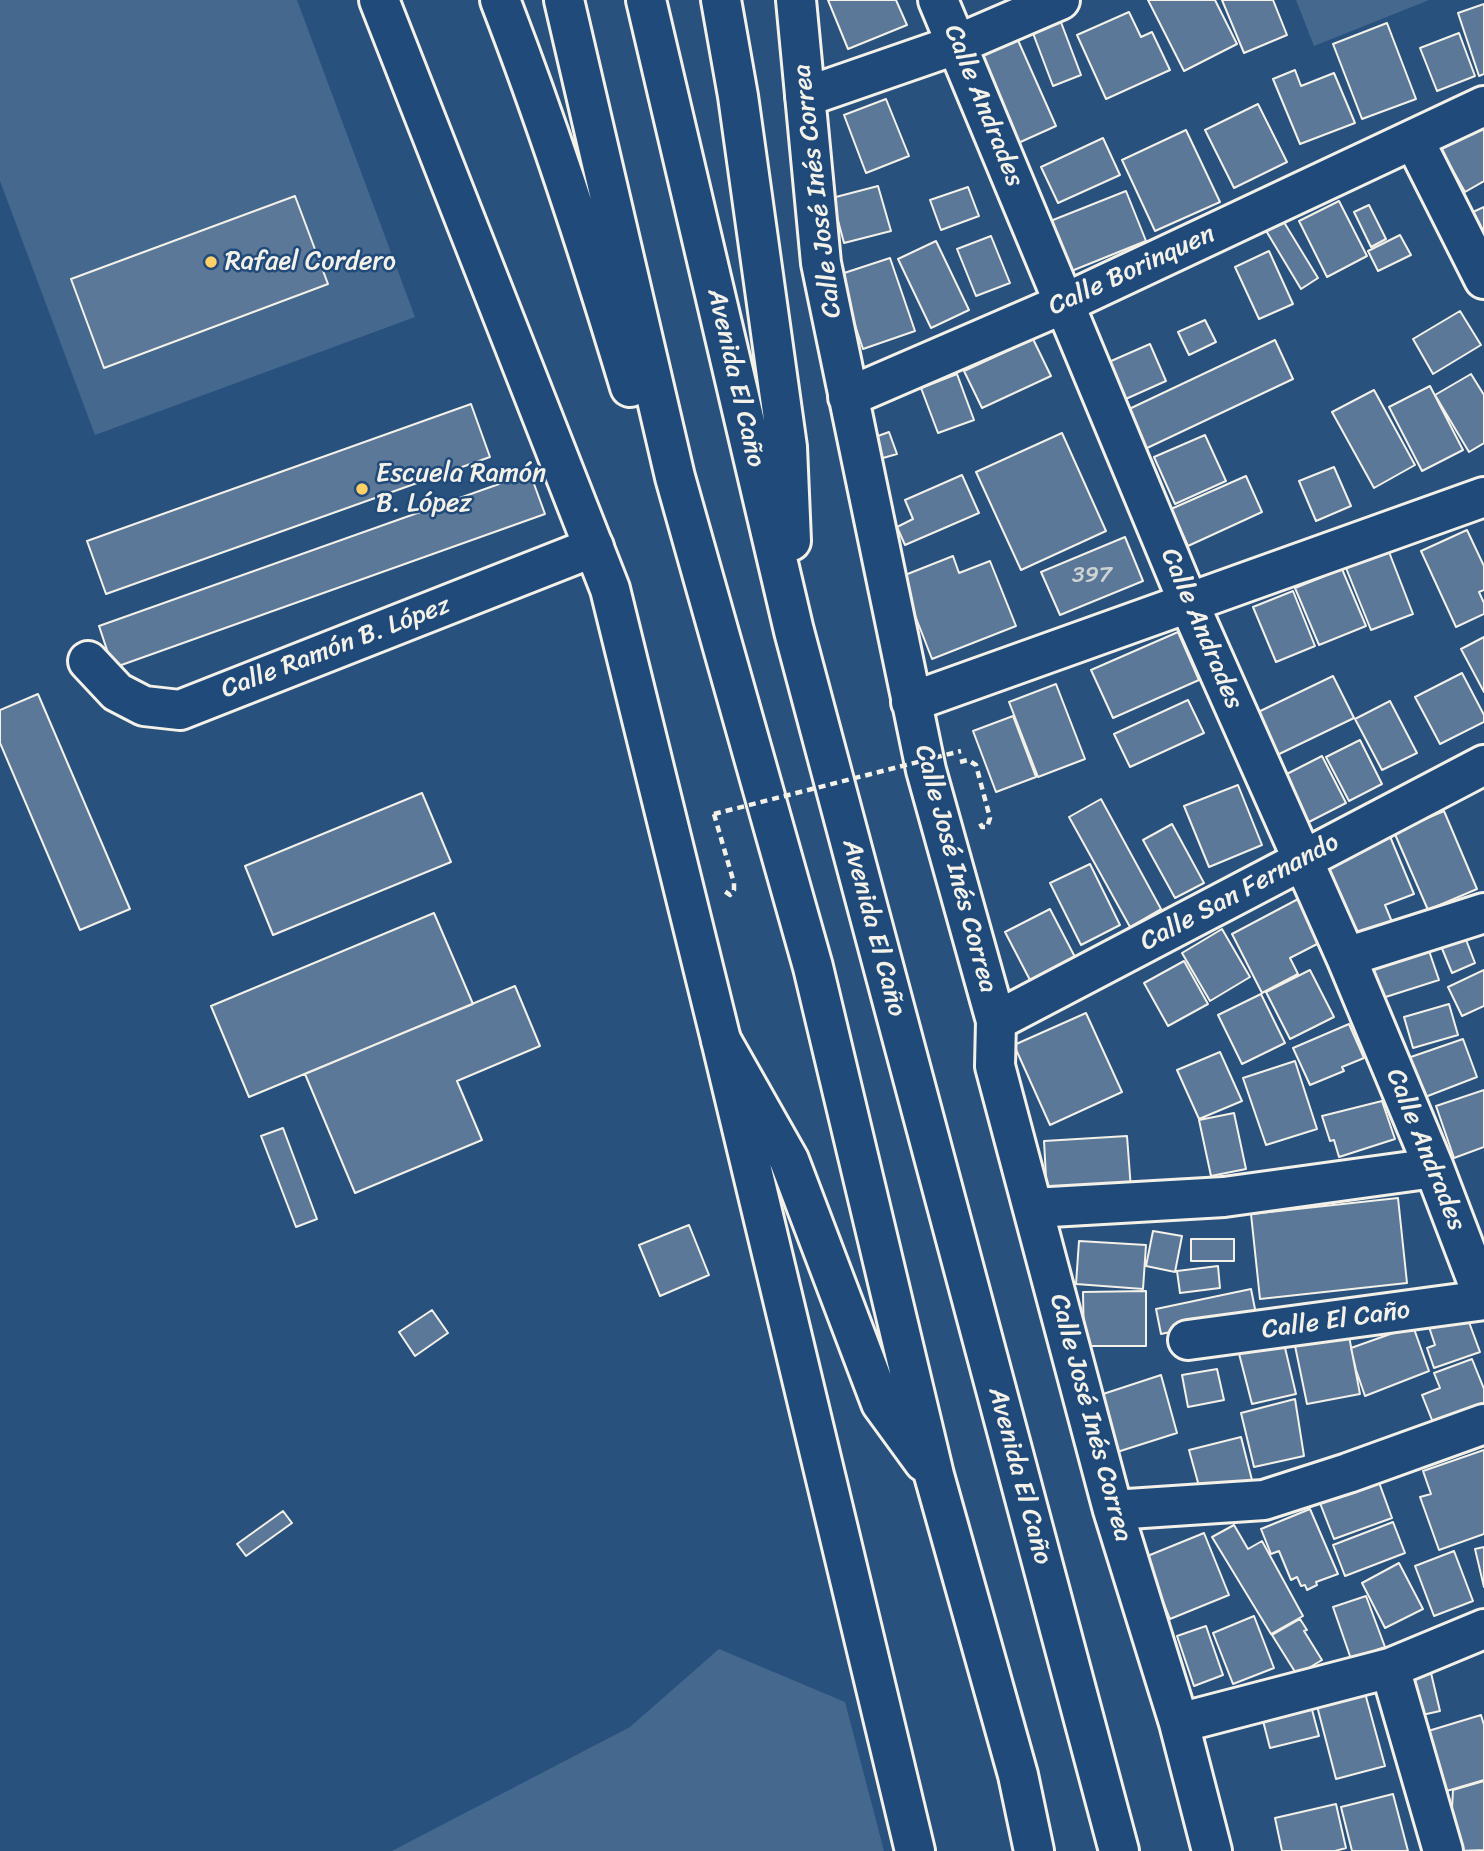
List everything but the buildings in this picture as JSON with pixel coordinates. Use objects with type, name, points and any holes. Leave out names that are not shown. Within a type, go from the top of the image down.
[{"type":"main road","points":[[379,0],[610,589],[915,1851]]},
{"type":"main road","points":[[500,0],[523,59],[596,274],[630,388],[675,477]]},
{"type":"main road","points":[[564,0],[675,477],[813,967],[934,1475],[1018,1775],[1034,1851]]},
{"type":"main road","name":"Avenida El Caño","points":[[646,0],[794,631],[1119,1851]]},
{"type":"main road","points":[[721,0],[738,96],[787,447],[794,631]]},
{"type":"main road","name":"Calle José Inés Correa","points":[[796,0],[821,263],[926,770],[996,1021],[995,1066],[1113,1510],[1179,1723],[1212,1851]]},
{"type":"main road","name":"Calle Andrades","points":[[939,0],[1189,604],[1346,957],[1434,1168],[1476,1253],[1484,1299]]},
{"type":"main road","points":[[805,97],[958,44],[1060,0]]},
{"type":"main road","name":"Calle Borinquen","points":[[848,397],[1063,304],[1484,106]]},
{"type":"main road","points":[[1414,140],[1484,279]]},
{"type":"main road","points":[[912,702],[1484,497]]},
{"type":"main road","name":"Calle Ramón B. López","points":[[88,661],[117,692],[144,706],[180,710],[594,547]]},
{"type":"main road","name":"Calle San Fernando","points":[[996,1021],[1484,765]]},
{"type":"main road","points":[[1346,957],[1484,913]]},
{"type":"main road","points":[[721,1041],[789,1160],[881,1403],[934,1475]]},
{"type":"main road","points":[[1033,1208],[1224,1197],[1434,1168]]},
{"type":"main road","name":"Calle El Caño","points":[[1188,1340],[1484,1299]]},
{"type":"main road","points":[[1113,1510],[1264,1500],[1484,1424]]},
{"type":"main road","points":[[1179,1723],[1390,1668],[1484,1629]]},
{"type":"main road","points":[[1390,1668],[1443,1851]]},
{"type":"path","points":[[720,882],[724,893],[730,895],[734,890],[734,883],[714,814],[961,751],[967,773]]},
{"type":"path","points":[[968,760],[976,765],[990,818],[987,827],[982,827],[976,810]]},
{"type":"shaded area","points":[[0,0],[297,0],[415,317],[95,435],[0,181]]},
{"type":"shaded area","points":[[1296,0],[1429,0],[1314,46]]},
{"type":"shaded area","points":[[719,1649],[845,1702],[884,1851],[392,1851],[630,1727]]},
{"type":"place","name":"Rafael Cordero","points":[[211,262]]},
{"type":"place","name":"Escuela Ramón B. López","points":[[362,489]]}]
